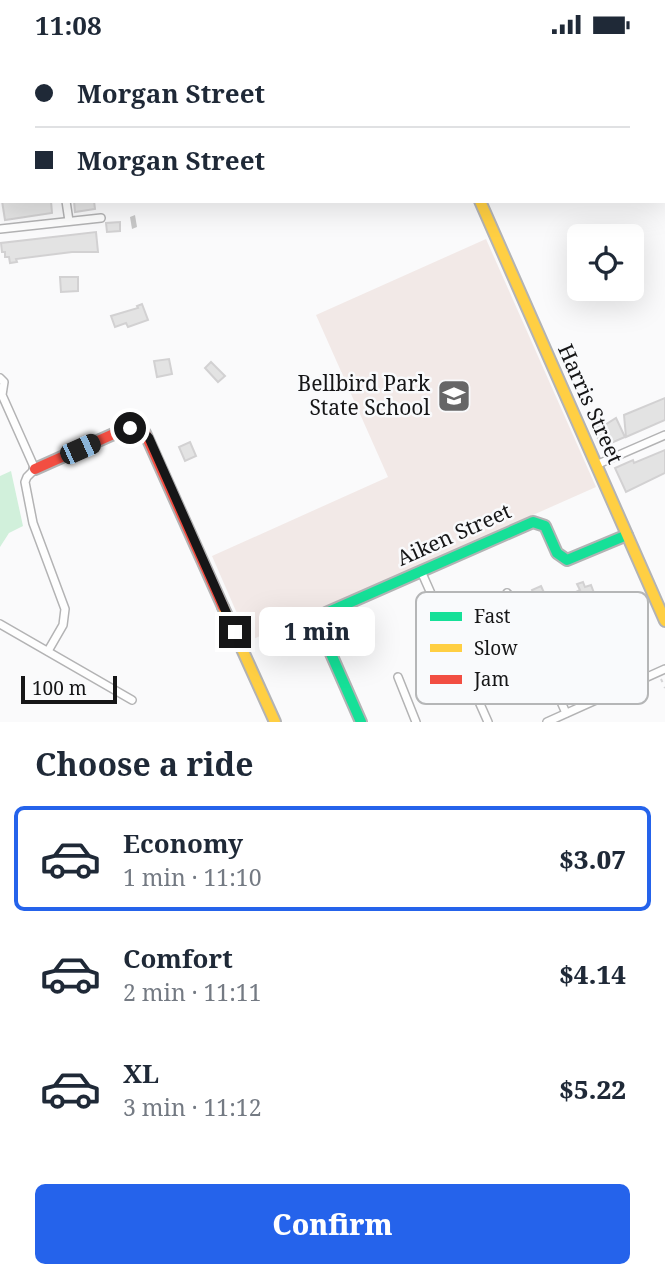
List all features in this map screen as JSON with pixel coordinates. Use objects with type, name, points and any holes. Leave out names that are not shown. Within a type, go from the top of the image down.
[{"type":"street","points":[[66,203],[69,221]]},
{"type":"street","name":"Harris Street","points":[[481,203],[665,621]]},
{"type":"street","points":[[0,229],[101,218]]},
{"type":"street","points":[[2,380],[2,395],[35,469]]},
{"type":"street","points":[[48,651],[63,625],[65,609],[31,516],[25,485],[27,477],[35,469],[127,428],[136,427],[145,433],[275,722]]},
{"type":"street","points":[[596,465],[665,435]]},
{"type":"street","name":"Aiken Street","points":[[361,722],[321,631],[319,623],[326,613],[533,522],[545,526],[557,553],[563,559],[571,559],[627,535]]},
{"type":"street","points":[[421,571],[430,592]]},
{"type":"street","points":[[0,624],[132,700]]},
{"type":"street","points":[[398,677],[416,722]]},
{"type":"street","points":[[480,704],[488,722]]},
{"type":"street","points":[[562,704],[566,713]]},
{"type":"street","points":[[547,722],[587,704]]},
{"type":"path","points":[[662,671],[665,688]]},
{"type":"shaded area","name":"Bellbird Park State School","points":[[486,239],[596,487],[249,641],[212,556],[388,477],[316,315]]},
{"type":"green space","points":[[11,471],[23,526],[9,533],[0,547],[0,476]]},
{"type":"building","points":[[2,203],[51,203],[52,213],[5,220]]},
{"type":"building","points":[[74,203],[94,203],[95,209],[75,212]]},
{"type":"building","points":[[120,222],[120,231],[107,232],[106,223]]},
{"type":"building","points":[[96,232],[98,252],[72,252],[16,259],[17,262],[10,263],[9,257],[5,257],[5,252],[2,252],[1,243]]},
{"type":"building","points":[[60,277],[78,277],[78,291],[61,292]]},
{"type":"building","points":[[142,304],[148,320],[128,327],[126,323],[115,327],[111,316],[138,308],[137,306]]},
{"type":"building","points":[[169,359],[172,374],[157,377],[154,361]]},
{"type":"building","points":[[211,362],[225,376],[218,382],[205,368]]},
{"type":"building","points":[[665,398],[665,420],[626,437],[624,415]]},
{"type":"building","points":[[616,418],[625,437],[602,447],[593,428],[600,428]]},
{"type":"building","points":[[190,442],[196,456],[185,461],[179,447]]},
{"type":"building","points":[[665,450],[665,473],[626,492],[615,468]]},
{"type":"building","points":[[583,582],[585,587],[591,585],[594,592],[576,592],[580,590],[577,584]]},
{"type":"building","points":[[541,586],[544,592],[533,592]]},
{"type":"traffic: fast","points":[[361,722],[321,631],[319,623],[326,613],[533,522],[545,526],[557,553],[567,560],[627,535]]},
{"type":"traffic: slow","points":[[481,203],[665,621]]},
{"type":"traffic: slow","points":[[223,607],[275,722]]},
{"type":"traffic: jam","points":[[35,469],[127,428],[136,427],[145,433],[223,607]]},
{"type":"place","name":"Bellbird Park State School","points":[[454,396]]},
{"type":"route","points":[[130,428],[141,429],[149,438],[235,632]]}]
